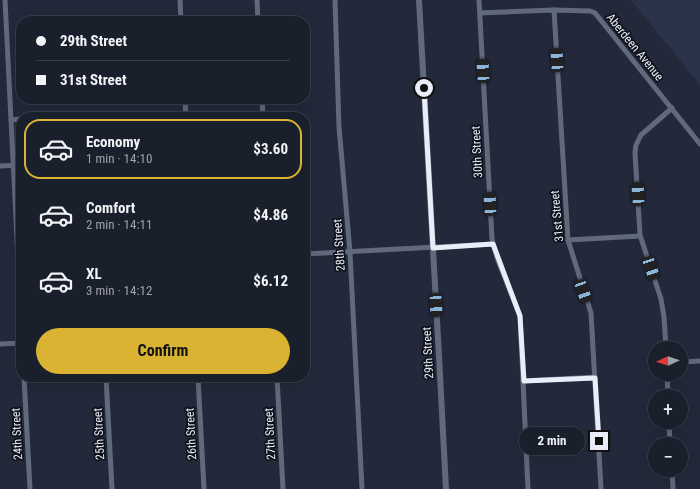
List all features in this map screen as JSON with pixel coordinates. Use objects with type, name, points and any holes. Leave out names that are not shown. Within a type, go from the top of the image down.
[{"type":"street","points":[[5,0],[16,223]]},
{"type":"street","points":[[180,0],[181,16]]},
{"type":"street","points":[[257,0],[258,16]]},
{"type":"street","name":"28th Street","points":[[335,0],[339,127],[350,252],[362,489]]},
{"type":"street","name":"29th Street","points":[[419,0],[446,489]]},
{"type":"street","name":"30th Street","points":[[479,0],[493,244],[520,316],[528,489]]},
{"type":"street","name":"Aberdeen Avenue","points":[[480,14],[554,10],[590,11],[595,13],[700,144]]},
{"type":"street","name":"31st Street","points":[[554,10],[568,240],[591,313],[601,489]]},
{"type":"street","points":[[666,341],[661,299],[640,236],[635,154],[636,145],[641,135],[672,108]]},
{"type":"street","points":[[11,120],[16,120]]},
{"type":"street","points":[[0,166],[13,165]]},
{"type":"street","points":[[568,240],[640,236]]},
{"type":"street","points":[[310,254],[493,244]]},
{"type":"street","points":[[0,344],[16,343]]},
{"type":"street","points":[[688,362],[700,361]]},
{"type":"street","points":[[524,381],[595,378]]},
{"type":"street","name":"24th Street","points":[[24,382],[30,489]]},
{"type":"street","name":"25th Street","points":[[106,382],[112,489]]},
{"type":"street","name":"26th Street","points":[[198,382],[204,489]]},
{"type":"street","name":"27th Street","points":[[277,382],[283,489]]},
{"type":"street","points":[[672,477],[673,489]]},
{"type":"shaded area","points":[[631,0],[700,0],[700,85],[666,43]]},
{"type":"route","points":[[424,88],[433,248],[493,244],[520,316],[524,381],[595,378],[599,441]]}]
